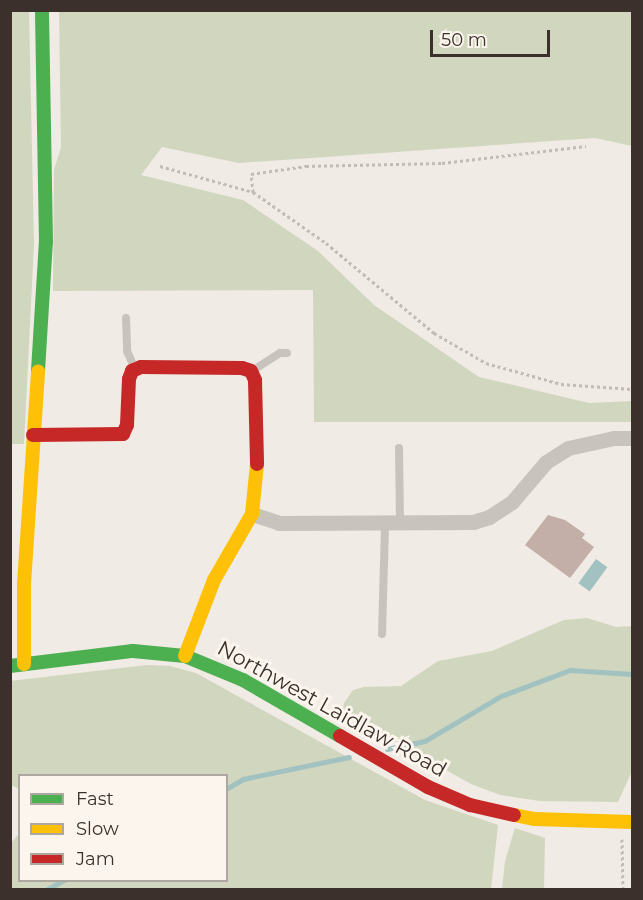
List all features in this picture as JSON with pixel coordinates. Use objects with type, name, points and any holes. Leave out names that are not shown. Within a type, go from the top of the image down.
[{"type":"street","points":[[17,665],[46,242],[42,10]]},
{"type":"street","points":[[33,435],[123,434],[127,425],[129,379],[135,370],[141,367],[231,368],[251,371],[255,380],[257,478],[252,514],[214,580],[185,657]]},
{"type":"street","points":[[252,514],[279,523],[456,524],[489,517],[512,502],[546,462],[568,448],[614,438],[633,438]]},
{"type":"street","name":"Northwest Laidlaw Road","points":[[17,665],[133,651],[185,657],[212,665],[251,685],[428,786],[470,805],[534,819],[627,822]]},
{"type":"lane","points":[[126,318],[127,351],[135,370]]},
{"type":"lane","points":[[251,371],[280,353],[287,353]]},
{"type":"lane","points":[[382,634],[399,448]]},
{"type":"path","points":[[253,192],[251,174],[295,167],[442,163],[586,146]]},
{"type":"path","points":[[160,166],[253,192],[326,243],[434,333],[486,363],[561,384],[633,389]]},
{"type":"path","points":[[623,890],[627,822]]},
{"type":"green space","points":[[10,11],[29,11],[34,244],[24,444],[11,444]]},
{"type":"green space","points":[[59,11],[632,11],[632,146],[595,138],[239,163],[162,147],[141,175],[243,200],[318,251],[374,305],[479,377],[589,403],[632,401],[632,422],[314,422],[313,290],[53,291],[54,170],[61,147]]},
{"type":"green space","points":[[587,618],[616,627],[632,626],[632,771],[618,802],[540,801],[500,795],[471,784],[342,712],[344,703],[353,690],[364,687],[401,686],[438,661],[492,651],[564,620]]},
{"type":"green space","points":[[147,665],[170,666],[196,673],[425,800],[498,825],[491,889],[11,889],[11,843],[18,835],[18,882],[228,882],[228,774],[18,774],[18,788],[11,785],[10,681]]},
{"type":"green space","points":[[515,828],[545,838],[544,889],[502,889],[505,861]]},
{"type":"water","points":[[596,559],[607,567],[590,591],[578,583]]},
{"type":"building","points":[[548,515],[565,520],[585,534],[582,538],[594,547],[570,578],[525,545]]},
{"type":"waterway","points":[[387,749],[425,741],[501,696],[570,670],[632,674]]},
{"type":"waterway","points":[[228,788],[243,779],[349,757]]},
{"type":"waterway","points":[[46,890],[60,882]]},
{"type":"traffic: fast","points":[[38,371],[46,242],[42,10]]},
{"type":"traffic: fast","points":[[10,666],[133,651],[185,656],[243,680],[340,736]]},
{"type":"traffic: slow","points":[[24,664],[24,584],[38,371]]},
{"type":"traffic: slow","points":[[185,656],[214,580],[252,514],[257,464]]},
{"type":"traffic: slow","points":[[514,815],[534,819],[632,822]]},
{"type":"traffic: jam","points":[[33,435],[123,434],[127,425],[129,379],[132,371],[141,367],[242,368],[251,371],[255,380],[257,464]]},
{"type":"traffic: jam","points":[[340,736],[428,787],[470,805],[514,815]]}]
